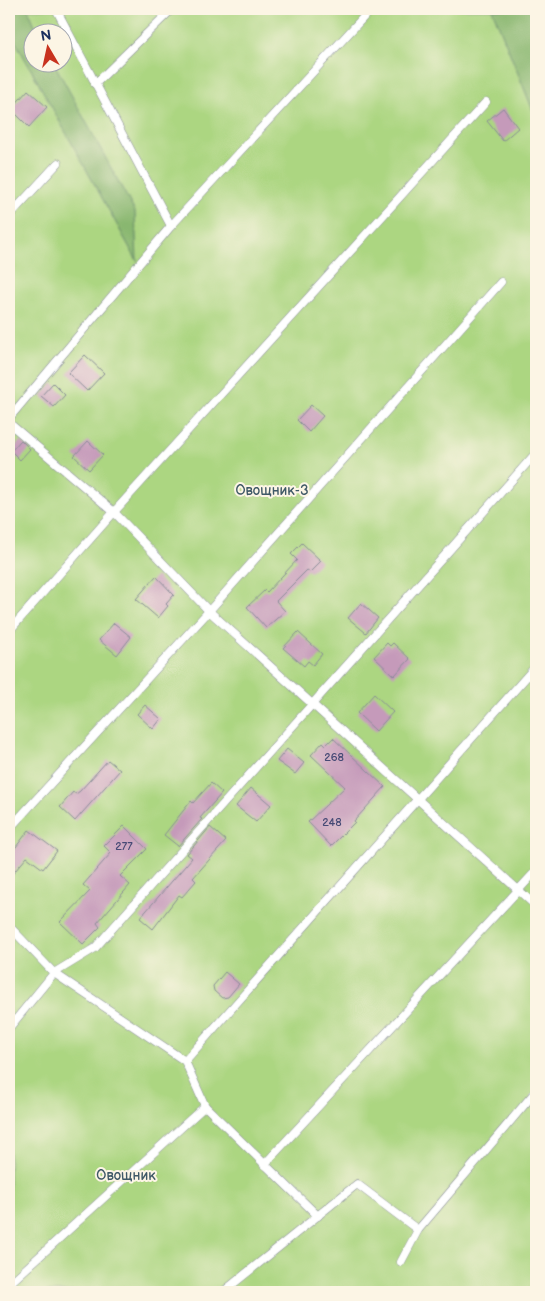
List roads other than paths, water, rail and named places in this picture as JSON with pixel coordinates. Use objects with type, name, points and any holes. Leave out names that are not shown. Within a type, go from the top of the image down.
[{"type":"lane","points":[[56,9],[171,226]]},
{"type":"lane","points":[[95,84],[172,9]]},
{"type":"lane","points":[[9,418],[171,226],[371,9]]},
{"type":"lane","points":[[9,631],[114,512],[486,102]]},
{"type":"lane","points":[[9,216],[58,163]]},
{"type":"lane","points":[[9,829],[209,611],[501,282]]},
{"type":"lane","points":[[9,423],[114,512],[209,611],[536,906]]},
{"type":"lane","points":[[9,1028],[54,973],[95,948],[536,453]]},
{"type":"lane","points":[[185,1061],[536,666]]},
{"type":"lane","points":[[264,1164],[536,872]]},
{"type":"lane","points":[[9,926],[54,973],[185,1061],[205,1106],[318,1216]]},
{"type":"lane","points":[[401,1262],[418,1230],[536,1091]]},
{"type":"lane","points":[[9,1284],[205,1106]]},
{"type":"lane","points":[[223,1292],[357,1184],[418,1230]]},
{"type":"park label","name":"Овощник-3","points":[[272,490]]},
{"type":"park label","name":"Овощник","points":[[126,1175]]}]
